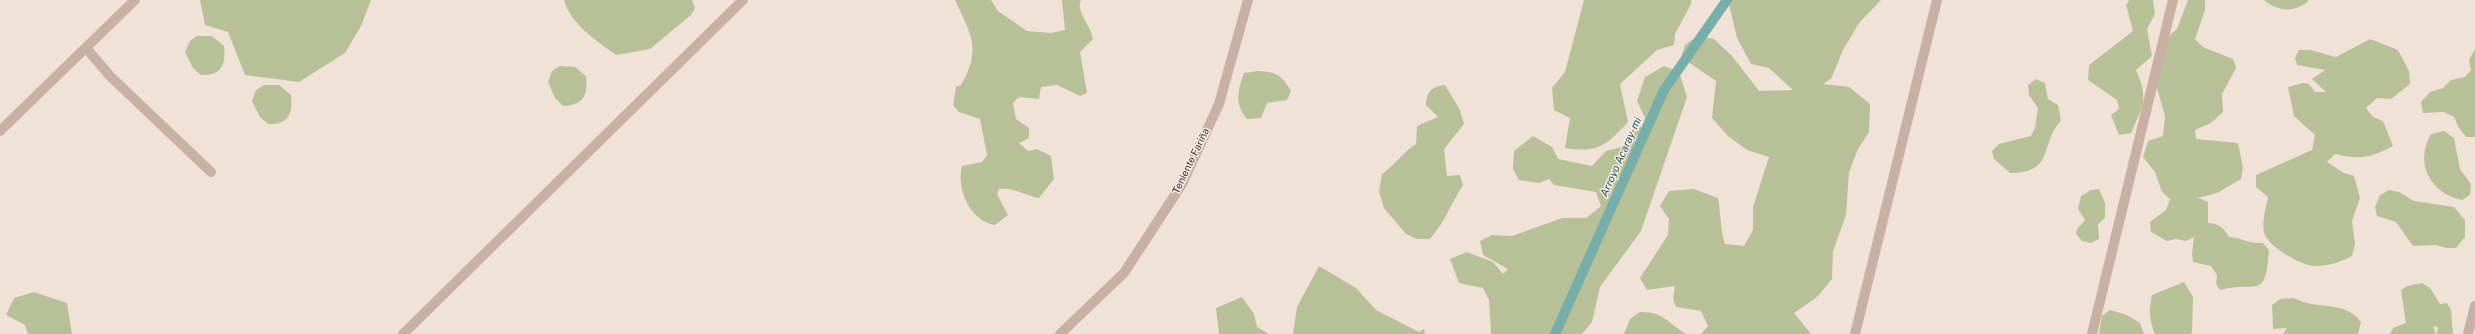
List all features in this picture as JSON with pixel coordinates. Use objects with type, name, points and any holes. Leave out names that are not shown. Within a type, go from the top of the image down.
[{"type":"street","points":[[0,131],[135,0]]},
{"type":"street","points":[[403,334],[743,0]]},
{"type":"street","name":"Teniente Fariña","points":[[1060,334],[1124,273],[1182,184],[1219,104],[1248,0]]},
{"type":"street","points":[[1855,334],[1937,0]]},
{"type":"street","points":[[2092,334],[2173,0]]},
{"type":"street","points":[[86,48],[110,76],[211,172]]},
{"type":"street","points":[[2468,334],[2475,306]]},
{"type":"green space","points":[[200,0],[371,0],[361,26],[345,53],[299,82],[245,75],[228,32],[205,25]]},
{"type":"green space","points":[[564,0],[692,0],[695,8],[691,15],[650,49],[616,55],[593,38],[578,24],[567,9]]},
{"type":"green space","points":[[955,0],[991,0],[998,11],[1027,31],[1051,33],[1065,30],[1062,0],[1081,0],[1080,9],[1090,29],[1093,39],[1080,52],[1087,93],[1080,96],[1057,85],[1041,87],[1039,99],[1019,97],[1013,103],[1016,119],[1029,128],[1029,138],[1019,143],[1028,151],[1037,149],[1051,156],[1054,179],[1039,198],[1014,190],[999,189],[997,194],[1008,215],[995,225],[986,222],[972,211],[963,194],[961,184],[962,166],[982,162],[987,155],[980,119],[959,112],[953,105],[956,87],[961,85],[973,52],[972,42],[966,23]]},
{"type":"green space","points":[[1584,0],[1691,0],[1691,4],[1675,34],[1674,45],[1657,50],[1620,84],[1628,122],[1613,137],[1601,146],[1586,149],[1565,148],[1570,118],[1554,110],[1552,88],[1565,72]]},
{"type":"green space","points":[[1721,0],[1881,0],[1859,23],[1843,50],[1831,79],[1823,84],[1849,87],[1870,104],[1869,132],[1858,149],[1849,172],[1846,215],[1833,251],[1832,279],[1817,297],[1794,313],[1811,334],[1701,334],[1708,326],[1701,311],[1676,307],[1673,299],[1675,286],[1647,290],[1640,278],[1668,235],[1669,219],[1660,206],[1669,191],[1694,189],[1718,198],[1725,244],[1744,246],[1753,230],[1753,207],[1769,157],[1747,150],[1728,136],[1712,118],[1716,81],[1681,57],[1685,45],[1698,36],[1714,39],[1732,56],[1759,91],[1793,90],[1769,68],[1751,64],[1737,38],[1729,4]]},
{"type":"green space","points":[[2129,0],[2153,0],[2155,14],[2147,29],[2152,56],[2136,70],[2140,80],[2143,96],[2139,116],[2131,133],[2119,135],[2111,115],[2119,109],[2117,100],[2088,80],[2089,65],[2133,31],[2126,5]]},
{"type":"green space","points":[[2188,0],[2205,0],[2205,10],[2195,39],[2203,47],[2233,59],[2236,68],[2222,94],[2223,112],[2211,123],[2195,130],[2196,139],[2238,143],[2243,168],[2241,179],[2217,193],[2198,198],[2208,202],[2208,223],[2215,224],[2220,227],[2229,237],[2254,243],[2263,243],[2269,250],[2265,277],[2262,283],[2257,286],[2220,290],[2216,284],[2217,275],[2211,266],[2193,262],[2192,254],[2194,237],[2186,241],[2176,239],[2167,241],[2151,232],[2150,222],[2166,210],[2170,199],[2162,192],[2155,172],[2143,157],[2148,141],[2163,136],[2165,116],[2154,78],[2161,52],[2171,34],[2177,29]]},
{"type":"green space","points":[[2264,0],[2309,0],[2293,9],[2281,9]]},
{"type":"green space","points":[[197,36],[212,36],[224,46],[223,63],[218,71],[208,75],[201,75],[193,68],[185,52],[190,41]]},
{"type":"green space","points":[[2370,39],[2398,50],[2409,71],[2410,84],[2391,99],[2377,98],[2366,108],[2373,117],[2383,121],[2393,146],[2365,157],[2352,157],[2335,154],[2327,162],[2344,173],[2354,176],[2360,198],[2352,221],[2355,244],[2352,256],[2348,258],[2339,262],[2321,266],[2310,265],[2288,256],[2266,237],[2263,223],[2268,197],[2256,187],[2256,175],[2312,150],[2315,135],[2294,116],[2288,87],[2303,83],[2309,84],[2315,92],[2326,92],[2312,79],[2325,70],[2297,65],[2295,58],[2299,50],[2310,50],[2336,57]]},
{"type":"green space","points":[[2475,49],[2475,137],[2466,137],[2459,128],[2454,117],[2444,112],[2423,113],[2421,102],[2430,92],[2443,88],[2451,80],[2465,77],[2471,70],[2469,60]]},
{"type":"green space","points":[[560,66],[575,67],[586,76],[585,94],[576,104],[563,106],[555,98],[548,82],[552,71]]},
{"type":"green space","points":[[1664,66],[1679,72],[1687,97],[1641,231],[1600,287],[1592,322],[1582,334],[1491,334],[1489,300],[1483,288],[1459,283],[1450,259],[1467,252],[1493,262],[1503,274],[1508,269],[1483,255],[1480,241],[1492,235],[1512,236],[1562,218],[1586,218],[1601,206],[1596,192],[1554,185],[1549,179],[1539,183],[1519,180],[1513,169],[1514,151],[1533,136],[1552,147],[1558,159],[1592,166],[1606,151],[1622,147],[1631,131],[1642,126],[1645,118],[1637,101],[1645,77]]},
{"type":"green space","points":[[1258,71],[1278,75],[1291,91],[1287,100],[1267,103],[1261,118],[1247,119],[1240,108],[1238,97],[1240,85],[1244,73]]},
{"type":"green space","points":[[2036,79],[2045,83],[2048,99],[2058,105],[2061,121],[2050,138],[2041,162],[2034,168],[2024,172],[2010,173],[1994,159],[1992,151],[1999,144],[2031,136],[2035,128],[2038,108],[2029,95],[2028,85]]},
{"type":"green space","points":[[264,85],[279,85],[291,95],[290,112],[285,120],[275,124],[268,124],[260,117],[252,101],[256,90]]},
{"type":"green space","points":[[1445,85],[1460,110],[1464,124],[1444,149],[1447,176],[1460,175],[1463,185],[1430,239],[1417,239],[1406,234],[1384,208],[1379,192],[1382,174],[1416,144],[1417,126],[1438,117],[1426,105],[1427,96],[1431,90]]},
{"type":"green space","points":[[2444,131],[2454,138],[2460,169],[2471,184],[2470,195],[2462,200],[2451,197],[2441,191],[2428,175],[2425,166],[2424,155],[2426,145],[2431,134]]},
{"type":"green space","points":[[2099,189],[2105,203],[2105,218],[2098,224],[2099,239],[2091,243],[2082,241],[2076,234],[2078,228],[2085,220],[2078,209],[2081,196],[2091,190]]},
{"type":"green space","points":[[2389,190],[2399,192],[2414,201],[2454,207],[2465,220],[2465,237],[2456,248],[2447,248],[2436,245],[2413,246],[2396,222],[2377,216],[2375,207],[2380,195]]},
{"type":"green space","points":[[1319,266],[1356,288],[1376,310],[1419,332],[1424,329],[1425,334],[1293,334],[1297,307]]},
{"type":"green space","points":[[2184,282],[2193,297],[2191,334],[2155,334],[2150,314],[2152,295]]},
{"type":"green space","points":[[2422,283],[2430,288],[2440,304],[2447,303],[2451,310],[2453,334],[2437,334],[2438,327],[2433,326],[2436,334],[2390,334],[2393,328],[2406,323],[2401,290],[2407,286]]},
{"type":"green space","points":[[34,292],[67,303],[72,334],[28,334],[25,325],[6,315],[14,298]]},
{"type":"green space","points":[[1242,297],[1254,314],[1257,327],[1269,334],[1219,334],[1216,308]]},
{"type":"green space","points":[[2294,298],[2303,302],[2347,310],[2361,322],[2358,334],[2283,334],[2287,328],[2273,329],[2272,305],[2280,299]]},
{"type":"green space","points":[[2110,310],[2127,315],[2140,323],[2144,334],[2099,334],[2102,316]]},
{"type":"green space","points":[[1640,312],[1648,312],[1660,316],[1687,334],[1624,334],[1630,319]]},
{"type":"waterway","name":"Arroyo Acaray-mi","points":[[1555,334],[1664,90],[1727,0]]}]
